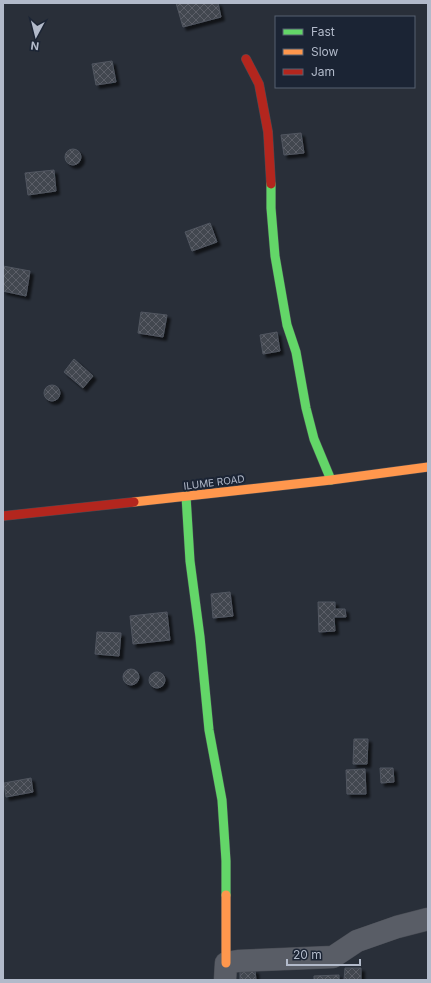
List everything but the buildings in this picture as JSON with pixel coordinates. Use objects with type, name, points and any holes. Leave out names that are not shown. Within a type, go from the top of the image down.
[{"type":"street","points":[[246,59],[259,84],[268,132],[271,208],[275,256],[287,325],[296,352],[306,408],[314,439],[331,480]]},
{"type":"street","name":"ILUME ROAD","points":[[3,516],[331,480],[428,467]]},
{"type":"street","points":[[186,496],[190,561],[200,637],[209,730],[222,800],[226,861],[225,976]]},
{"type":"street","points":[[225,976],[238,961],[333,957],[357,941],[397,927],[428,919]]},
{"type":"traffic: fast","points":[[271,184],[271,208],[275,256],[287,325],[296,352],[306,408],[314,439],[331,480]]},
{"type":"traffic: fast","points":[[186,496],[190,561],[200,637],[209,730],[222,800],[226,861],[226,895]]},
{"type":"traffic: slow","points":[[134,502],[331,480],[428,467]]},
{"type":"traffic: slow","points":[[226,895],[226,963]]},
{"type":"traffic: jam","points":[[246,59],[259,84],[268,132],[271,184]]},
{"type":"traffic: jam","points":[[3,516],[134,502]]}]
